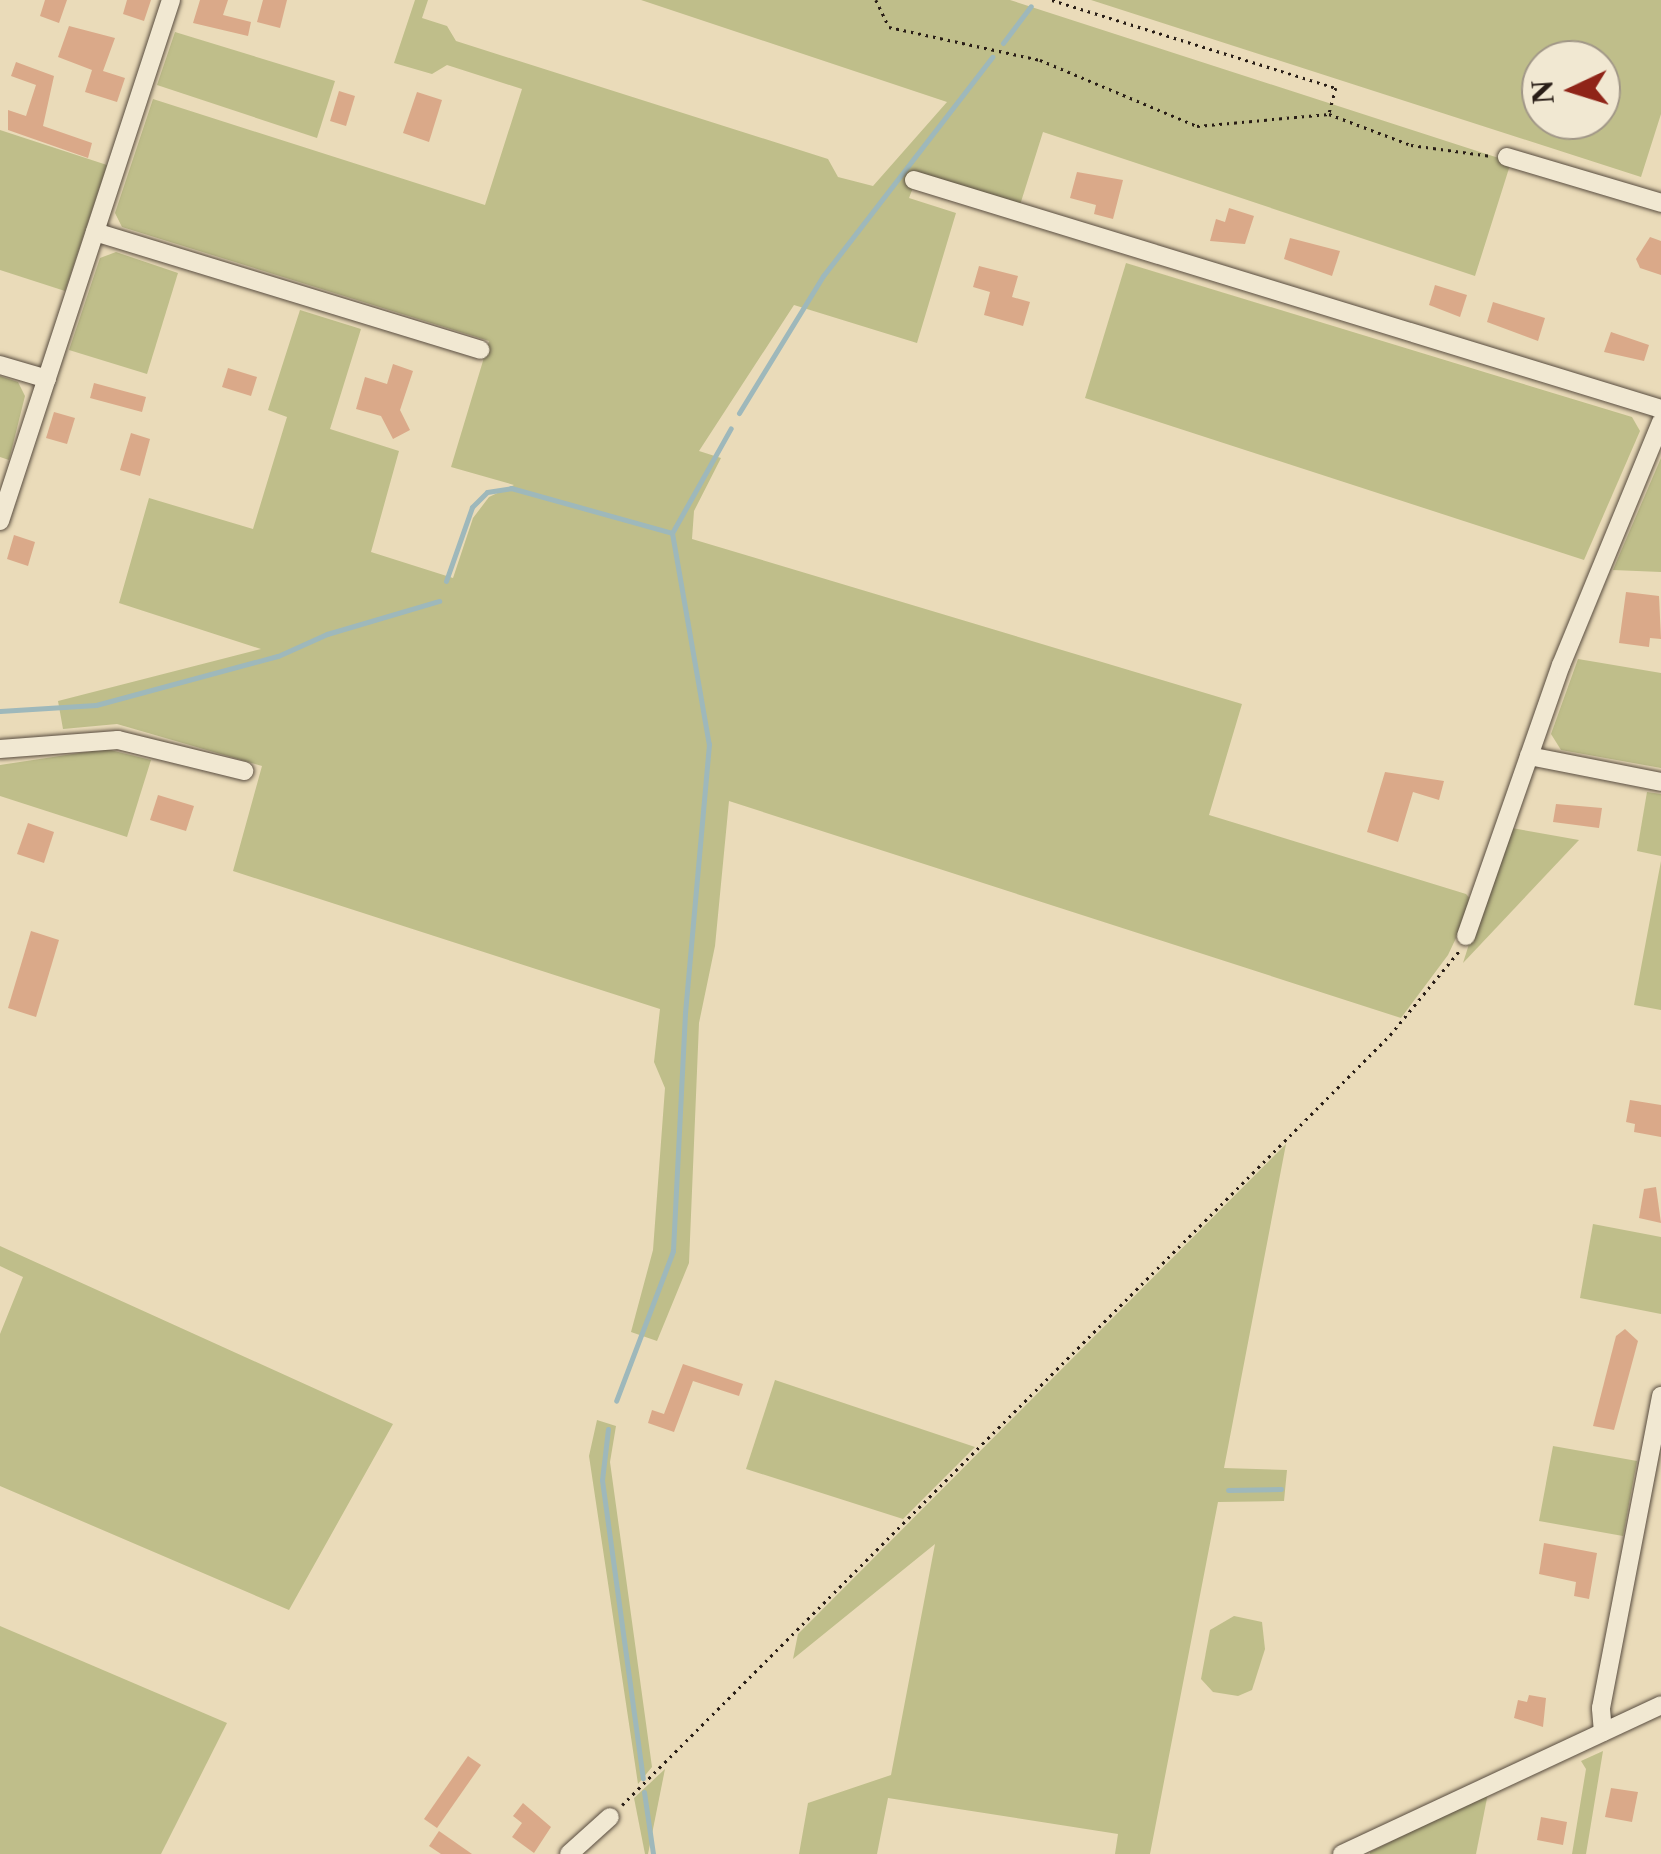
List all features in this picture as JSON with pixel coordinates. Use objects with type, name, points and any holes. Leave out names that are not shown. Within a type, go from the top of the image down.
[{"type":"street","points":[[0,521],[171,0]]},
{"type":"street","points":[[1508,157],[1661,203]]},
{"type":"street","points":[[914,180],[1661,409]]},
{"type":"street","points":[[95,232],[480,350]]},
{"type":"street","points":[[0,364],[46,378]]},
{"type":"street","points":[[1466,936],[1529,756],[1661,422]]},
{"type":"street","points":[[0,749],[118,740],[244,771]]},
{"type":"street","points":[[1529,756],[1661,782]]},
{"type":"street","points":[[1604,1732],[1601,1708],[1661,1396]]},
{"type":"street","points":[[1342,1854],[1661,1705]]},
{"type":"street","points":[[569,1854],[610,1817]]},
{"type":"path","points":[[876,0],[889,27],[1040,60],[1197,126],[1329,114],[1411,145],[1508,157]]},
{"type":"path","points":[[1052,0],[1336,88],[1329,114]]},
{"type":"path","points":[[610,1817],[1390,1035],[1434,988],[1466,936]]},
{"type":"shaded area","points":[[415,0],[428,0],[422,18],[447,26],[456,41],[828,159],[838,177],[873,186],[947,102],[641,0],[1010,0],[1511,162],[1475,276],[1043,132],[1020,205],[914,185],[909,198],[956,213],[917,343],[794,305],[699,451],[721,458],[694,511],[692,539],[1242,704],[1209,815],[1466,894],[1473,902],[1448,955],[1401,1018],[729,801],[715,946],[699,1023],[689,1263],[657,1341],[631,1332],[653,1250],[665,1088],[654,1062],[660,1009],[233,871],[262,766],[117,724],[63,729],[58,701],[261,649],[119,603],[149,498],[253,529],[287,417],[268,410],[300,310],[361,329],[330,429],[399,451],[371,552],[453,578],[473,518],[489,497],[514,485],[451,467],[489,341],[122,227],[115,213],[153,99],[485,205],[522,89],[447,65],[432,74],[394,63]]},
{"type":"shaded area","points":[[1091,0],[1661,0],[1661,114],[1641,177],[1526,140],[1621,140],[1621,40],[1521,40],[1521,138]]},
{"type":"shaded area","points":[[175,32],[335,81],[317,138],[157,85]]},
{"type":"shaded area","points":[[0,130],[107,165],[65,291],[0,270]]},
{"type":"shaded area","points":[[116,252],[178,273],[147,374],[69,350],[100,258]]},
{"type":"shaded area","points":[[1126,263],[1632,417],[1640,431],[1584,560],[1085,398]]},
{"type":"shaded area","points":[[0,376],[18,382],[25,396],[9,460],[0,457]]},
{"type":"shaded area","points":[[1661,458],[1661,572],[1613,570],[1618,558]]},
{"type":"shaded area","points":[[1578,659],[1661,673],[1661,768],[1561,750],[1551,734]]},
{"type":"shaded area","points":[[106,749],[151,760],[127,837],[0,796],[0,765]]},
{"type":"shaded area","points":[[1647,792],[1661,794],[1661,856],[1637,851]]},
{"type":"shaded area","points":[[1506,827],[1579,840],[1463,963]]},
{"type":"shaded area","points":[[1661,861],[1661,1010],[1634,1005]]},
{"type":"shaded area","points":[[1286,1144],[1224,1468],[1287,1470],[1284,1501],[1218,1502],[1150,1854],[1115,1854],[1118,1834],[888,1798],[877,1854],[799,1854],[808,1803],[891,1775],[935,1544],[793,1659],[798,1634]]},
{"type":"shaded area","points":[[1593,1224],[1661,1237],[1661,1314],[1580,1298]]},
{"type":"shaded area","points":[[0,1246],[393,1424],[289,1610],[0,1486],[0,1334],[23,1277],[0,1266]]},
{"type":"shaded area","points":[[775,1380],[975,1447],[903,1519],[746,1469]]},
{"type":"shaded area","points":[[597,1420],[616,1426],[610,1462],[652,1767],[638,1784],[589,1456]]},
{"type":"shaded area","points":[[1553,1446],[1637,1461],[1623,1536],[1539,1521]]},
{"type":"shaded area","points":[[1234,1616],[1262,1622],[1265,1649],[1252,1690],[1238,1696],[1213,1692],[1201,1679],[1210,1630]]},
{"type":"shaded area","points":[[0,1626],[227,1723],[161,1854],[0,1854]]},
{"type":"shaded area","points":[[1603,1751],[1586,1854],[1572,1854],[1586,1769],[1581,1761]]},
{"type":"shaded area","points":[[665,1769],[648,1854],[645,1854],[634,1798]]},
{"type":"shaded area","points":[[1488,1793],[1476,1854],[1370,1854],[1370,1852]]},
{"type":"building","points":[[45,0],[67,0],[59,23],[40,16]]},
{"type":"building","points":[[127,0],[151,0],[144,21],[123,14]]},
{"type":"building","points":[[200,0],[228,0],[223,15],[251,22],[248,36],[193,23]]},
{"type":"building","points":[[263,0],[287,0],[280,28],[257,22]]},
{"type":"building","points":[[69,26],[115,38],[103,71],[125,78],[117,102],[85,92],[92,70],[58,57]]},
{"type":"building","points":[[16,62],[54,76],[43,126],[92,143],[88,158],[8,130],[8,110],[26,116],[36,85],[11,76]]},
{"type":"building","points":[[339,91],[355,96],[346,126],[330,121]]},
{"type":"building","points":[[417,92],[442,100],[429,142],[403,133]]},
{"type":"building","points":[[1077,172],[1123,180],[1113,219],[1094,214],[1096,205],[1070,198]]},
{"type":"building","points":[[1229,208],[1254,216],[1245,244],[1210,241],[1216,219],[1225,222]]},
{"type":"building","points":[[1650,237],[1661,241],[1661,275],[1640,268],[1636,259]]},
{"type":"building","points":[[1290,238],[1340,251],[1332,276],[1284,259]]},
{"type":"building","points":[[979,266],[1018,276],[1012,297],[1030,302],[1023,326],[984,315],[990,292],[973,287]]},
{"type":"building","points":[[1435,285],[1467,295],[1460,317],[1429,305]]},
{"type":"building","points":[[1493,302],[1545,318],[1538,341],[1487,322]]},
{"type":"building","points":[[1611,332],[1649,345],[1644,361],[1604,352]]},
{"type":"building","points":[[393,364],[413,371],[400,410],[410,430],[393,439],[381,416],[356,409],[365,377],[387,384]]},
{"type":"building","points":[[228,368],[257,377],[251,396],[222,387]]},
{"type":"building","points":[[94,383],[146,397],[142,412],[90,398]]},
{"type":"building","points":[[54,412],[75,418],[67,444],[46,438]]},
{"type":"building","points":[[131,433],[150,439],[140,476],[120,470]]},
{"type":"building","points":[[14,535],[35,542],[28,566],[7,559]]},
{"type":"building","points":[[1626,592],[1659,596],[1661,639],[1650,638],[1649,647],[1619,643]]},
{"type":"building","points":[[1385,772],[1444,781],[1439,800],[1413,792],[1398,842],[1367,832]]},
{"type":"building","points":[[158,795],[194,806],[186,831],[150,820]]},
{"type":"building","points":[[1556,804],[1602,808],[1599,828],[1553,822]]},
{"type":"building","points":[[28,823],[54,832],[44,863],[17,854]]},
{"type":"building","points":[[31,931],[59,940],[36,1017],[8,1008]]},
{"type":"building","points":[[1630,1100],[1661,1105],[1661,1137],[1634,1132],[1635,1124],[1626,1122]]},
{"type":"building","points":[[1656,1187],[1661,1223],[1639,1218],[1644,1189]]},
{"type":"building","points":[[1625,1329],[1638,1341],[1614,1430],[1593,1426],[1616,1336]]},
{"type":"building","points":[[683,1364],[743,1384],[739,1396],[693,1381],[674,1432],[648,1423],[652,1410],[664,1414]]},
{"type":"building","points":[[1544,1543],[1597,1553],[1589,1599],[1574,1596],[1576,1582],[1539,1574]]},
{"type":"building","points":[[1529,1695],[1546,1698],[1543,1727],[1514,1718],[1518,1700],[1527,1702]]},
{"type":"building","points":[[468,1756],[481,1765],[437,1828],[424,1819]]},
{"type":"building","points":[[1611,1788],[1638,1792],[1632,1822],[1605,1817]]},
{"type":"building","points":[[523,1803],[551,1827],[534,1853],[512,1837],[522,1823],[513,1816]]},
{"type":"building","points":[[1541,1817],[1567,1822],[1563,1845],[1537,1840]]},
{"type":"building","points":[[439,1831],[472,1854],[441,1854],[429,1846]]},
{"type":"waterway","points":[[1003,43],[1031,6]]},
{"type":"waterway","points":[[739,413],[823,276],[992,57]]},
{"type":"waterway","points":[[672,533],[731,428]]},
{"type":"waterway","points":[[446,581],[472,507],[487,492],[511,488],[672,533],[709,744],[685,1013],[673,1251],[616,1401]]},
{"type":"waterway","points":[[0,711],[96,705],[278,656],[327,634],[439,601]]},
{"type":"waterway","points":[[608,1429],[602,1480],[643,1778]]},
{"type":"waterway","points":[[1228,1490],[1281,1489]]},
{"type":"waterway","points":[[644,1792],[653,1854]]}]
